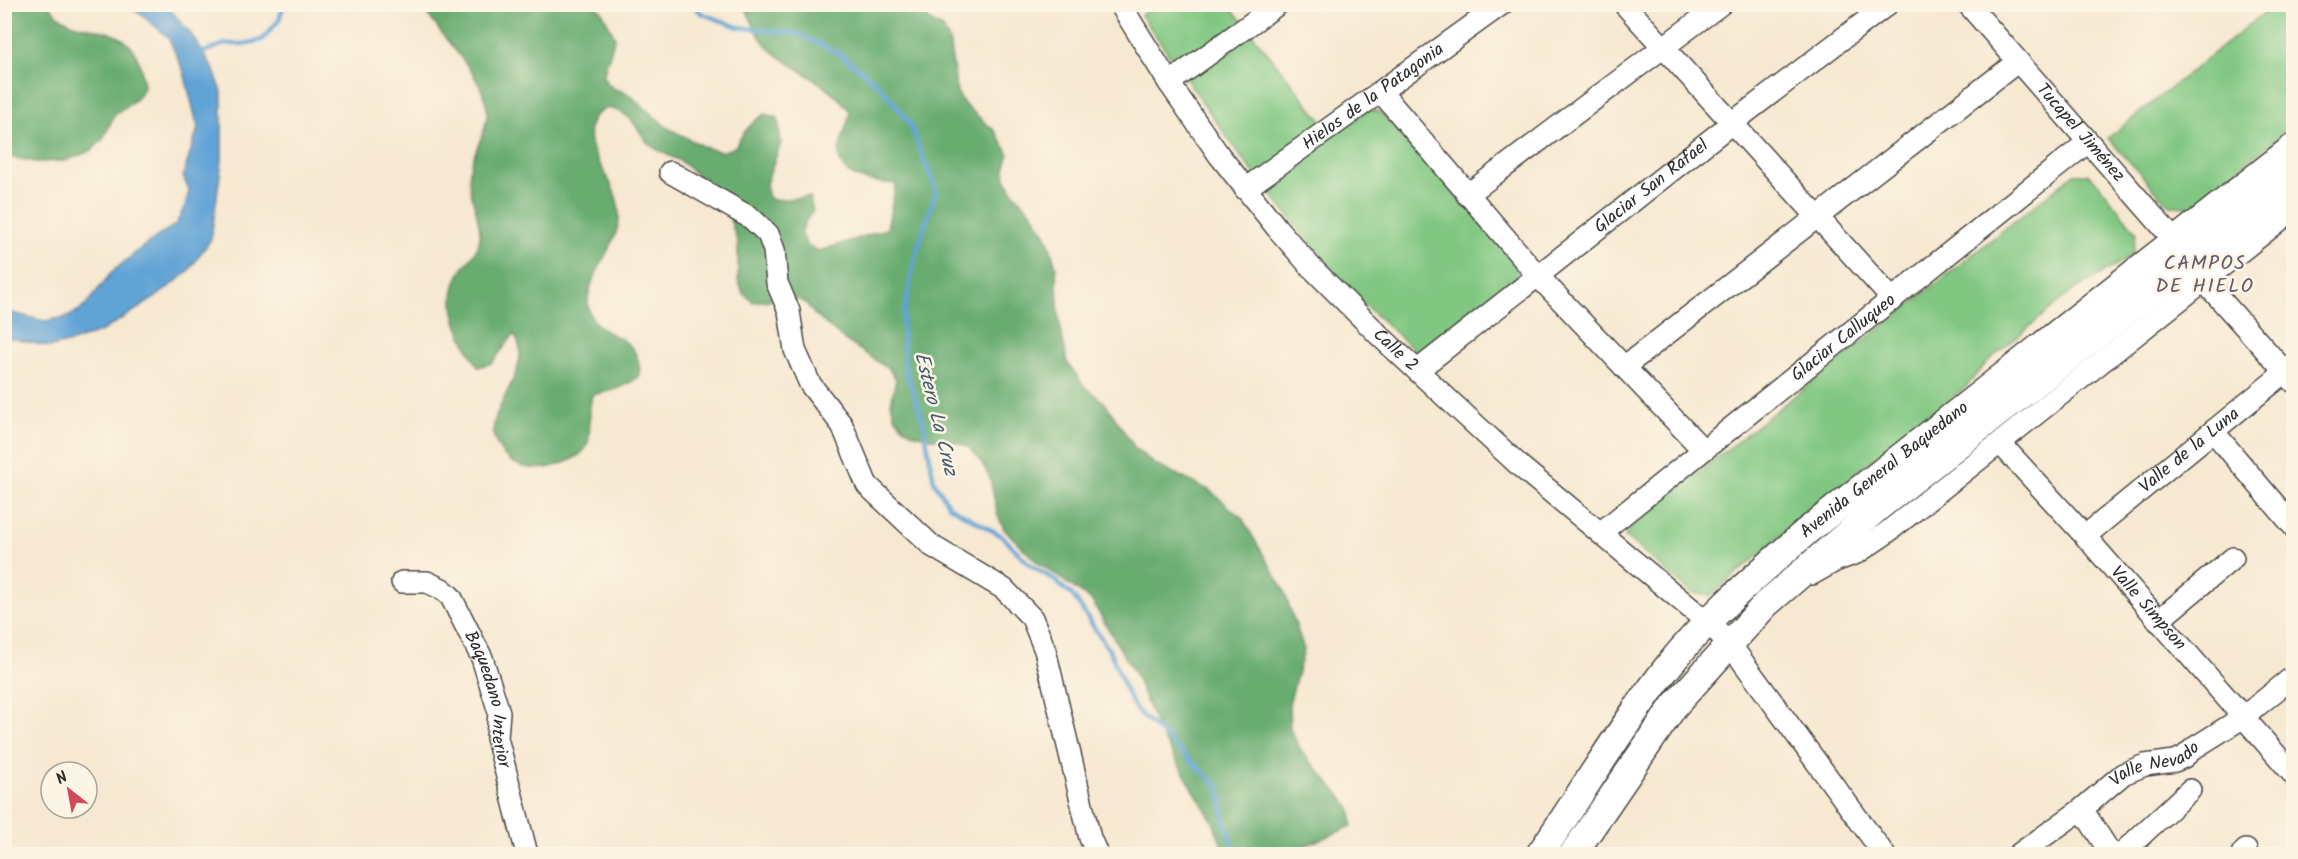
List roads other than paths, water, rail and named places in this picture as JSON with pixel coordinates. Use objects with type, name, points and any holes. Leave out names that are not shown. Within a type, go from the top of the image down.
[{"type":"main road","name":"Avenida General Baquedano","points":[[1540,855],[1666,669],[1707,622],[1807,531],[2196,264],[2294,147]]},
{"type":"main road","name":"Avenida General Baquedano","points":[[1573,855],[1663,721],[1728,643],[1766,604],[1876,509],[2196,264],[2294,180]]},
{"type":"street","name":"Calle 2","points":[[1120,4],[1169,83],[1245,189],[1277,228],[1338,294],[1521,467],[1707,622],[1728,643],[1884,855]]},
{"type":"street","points":[[1169,83],[1278,4]]},
{"type":"street","name":"Hielos de la Patagonia","points":[[1245,189],[1502,4]]},
{"type":"street","points":[[1624,4],[1893,300]]},
{"type":"street","points":[[1467,195],[1721,4]]},
{"type":"street","name":"Glaciar San Rafael","points":[[1418,370],[1732,123],[1888,4]]},
{"type":"street","name":"Tucapel Jiménez","points":[[1968,4],[2291,370]]},
{"type":"street","points":[[1624,367],[2017,62]]},
{"type":"street","points":[[1381,92],[1537,275],[1703,450]]},
{"type":"street","name":"Glaciar Calluqueo","points":[[1600,532],[2088,142]]},
{"type":"street","points":[[670,172],[752,218],[768,234],[774,250],[777,284],[789,311],[795,350],[810,384],[842,424],[867,485],[932,546],[1004,589],[1032,618],[1045,650],[1090,838],[1097,855]]},
{"type":"street","name":"Avenida General Baquedano","points":[[1766,604],[1817,571],[1857,553],[1885,534],[2000,443],[2196,264],[2294,208]]},
{"type":"street","name":"Valle de la Luna","points":[[2085,536],[2213,430],[2291,370]]},
{"type":"street","points":[[2213,430],[2294,527]]},
{"type":"street","name":"Valle Simpson","points":[[2000,443],[2085,536],[2294,775]]},
{"type":"street","points":[[2158,621],[2233,558]]},
{"type":"street","name":"Baquedano Interior","points":[[402,582],[427,582],[442,589],[451,597],[482,658],[499,712],[497,738],[527,855]]},
{"type":"street","name":"Valle Nevado","points":[[2019,855],[2132,769],[2175,761],[2184,757],[2194,748],[2242,718],[2294,676]]},
{"type":"street","points":[[2121,855],[2190,790]]},
{"type":"street","points":[[2082,809],[2111,855]]},
{"type":"water","points":[[124,5],[166,5],[191,34],[213,68],[222,92],[222,160],[211,239],[188,272],[155,298],[102,331],[51,347],[5,337],[5,311],[44,321],[68,317],[84,307],[112,272],[176,224],[185,206],[189,191],[183,176],[198,128],[184,72],[168,37],[139,13]]},
{"type":"waterway","name":"Estero La Cruz","points":[[198,54],[225,44],[244,44],[262,40],[279,20],[284,4]]},
{"type":"waterway","name":"Estero La Cruz","points":[[692,4],[701,13],[738,27],[799,34],[840,54],[880,86],[909,122],[936,191],[915,257],[902,324],[905,368],[923,421],[934,481],[949,506],[1002,536],[1029,564],[1053,579],[1073,596],[1111,653],[1136,710],[1220,788],[1224,818],[1237,854]]},
{"type":"district","name":"CAMPOS DE HIELO","points":[[2205,276]]}]
